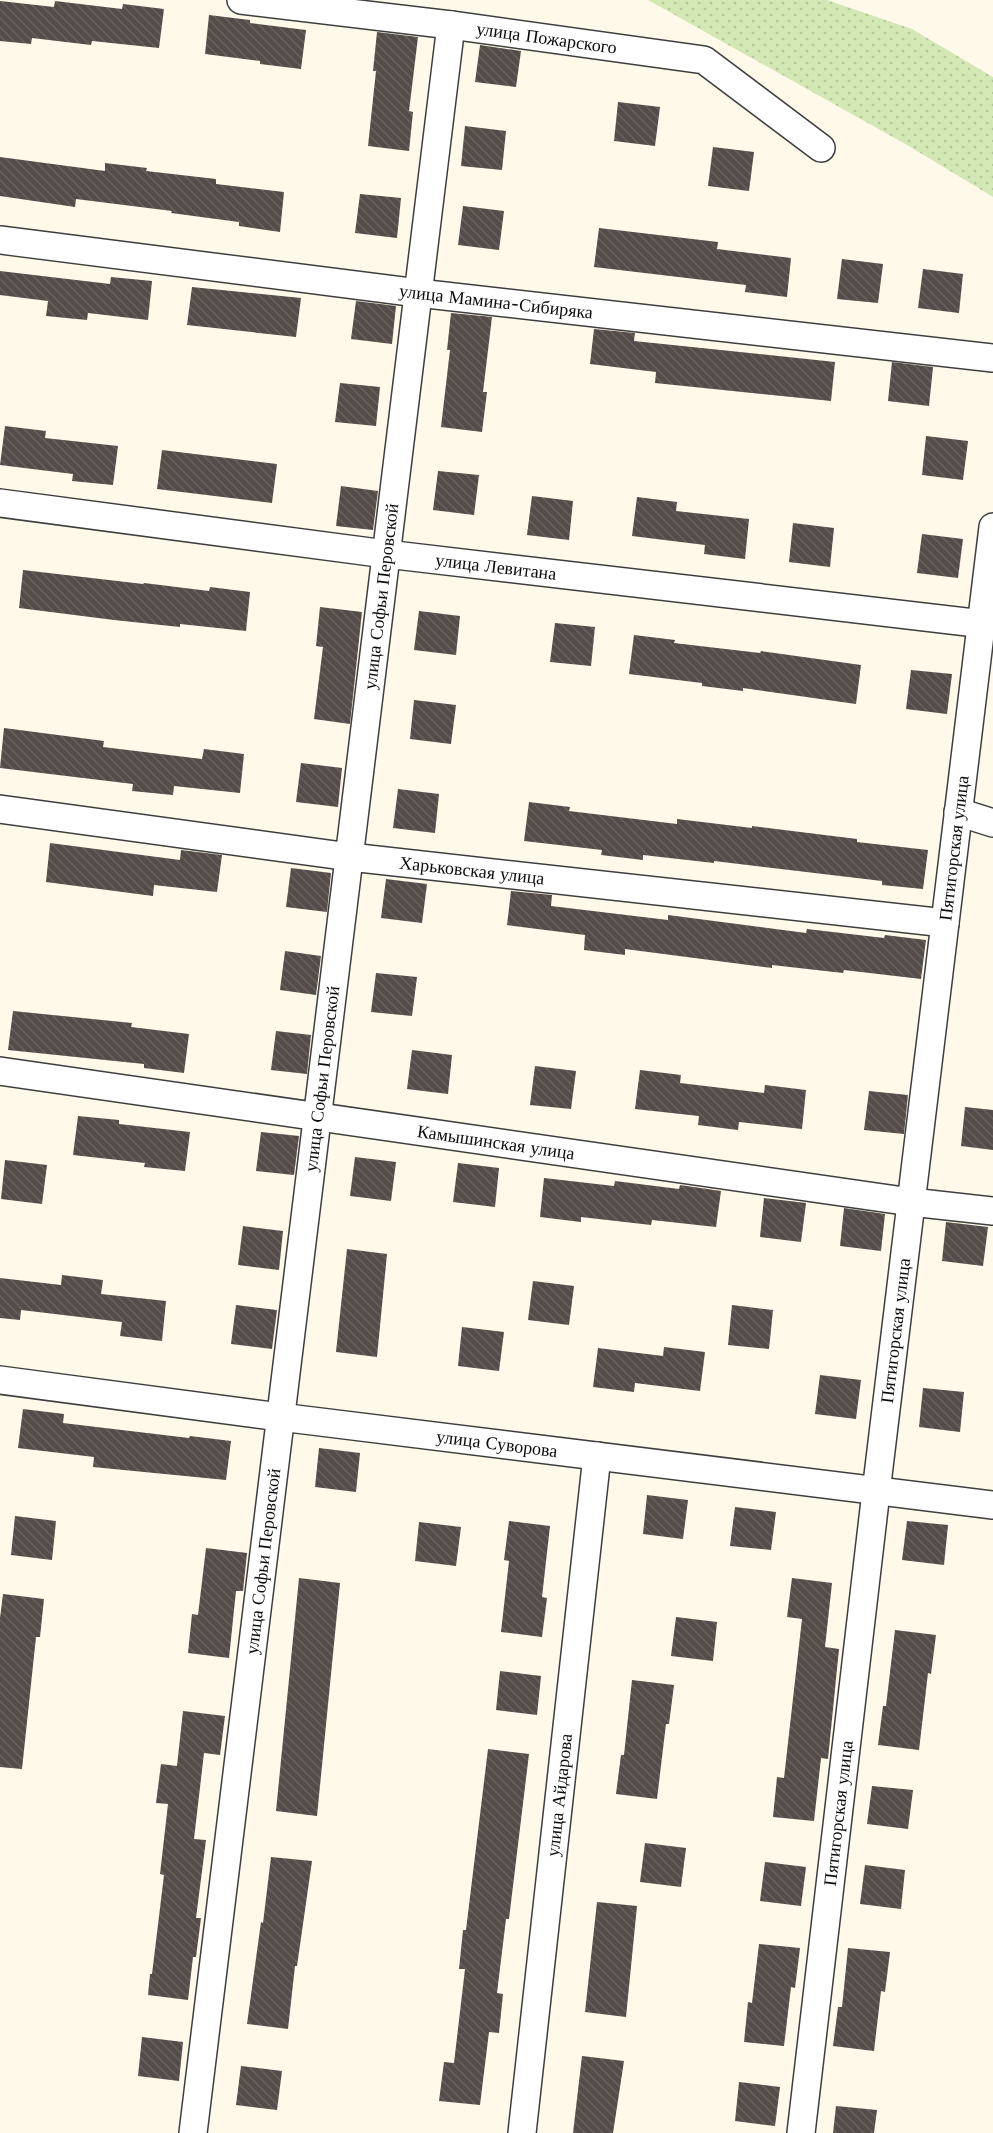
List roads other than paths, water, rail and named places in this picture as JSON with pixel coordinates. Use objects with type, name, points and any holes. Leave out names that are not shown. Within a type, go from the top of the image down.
[{"type":"street","name":"улица Пожарского","points":[[241,0],[451,25],[704,60],[821,148]]},
{"type":"street","name":"улица Софьи Перовской","points":[[193,2133],[451,25]]},
{"type":"street","name":"улица Мамина-Сибиряка","points":[[0,240],[418,293],[993,358]]},
{"type":"street","name":"улица Левитана","points":[[0,503],[386,554],[987,624]]},
{"type":"street","name":"Пятигорская улица","points":[[801,2133],[958,812],[987,624],[993,527]]},
{"type":"street","name":"Харьковская улица","points":[[0,809],[350,857],[945,923]]},
{"type":"street","points":[[958,812],[993,823]]},
{"type":"street","name":"Камышинская улица","points":[[0,1071],[993,1212]]},
{"type":"street","name":"улица Суворова","points":[[0,1380],[993,1505]]},
{"type":"street","name":"улица Айдарова","points":[[522,2133],[597,1456]]}]
